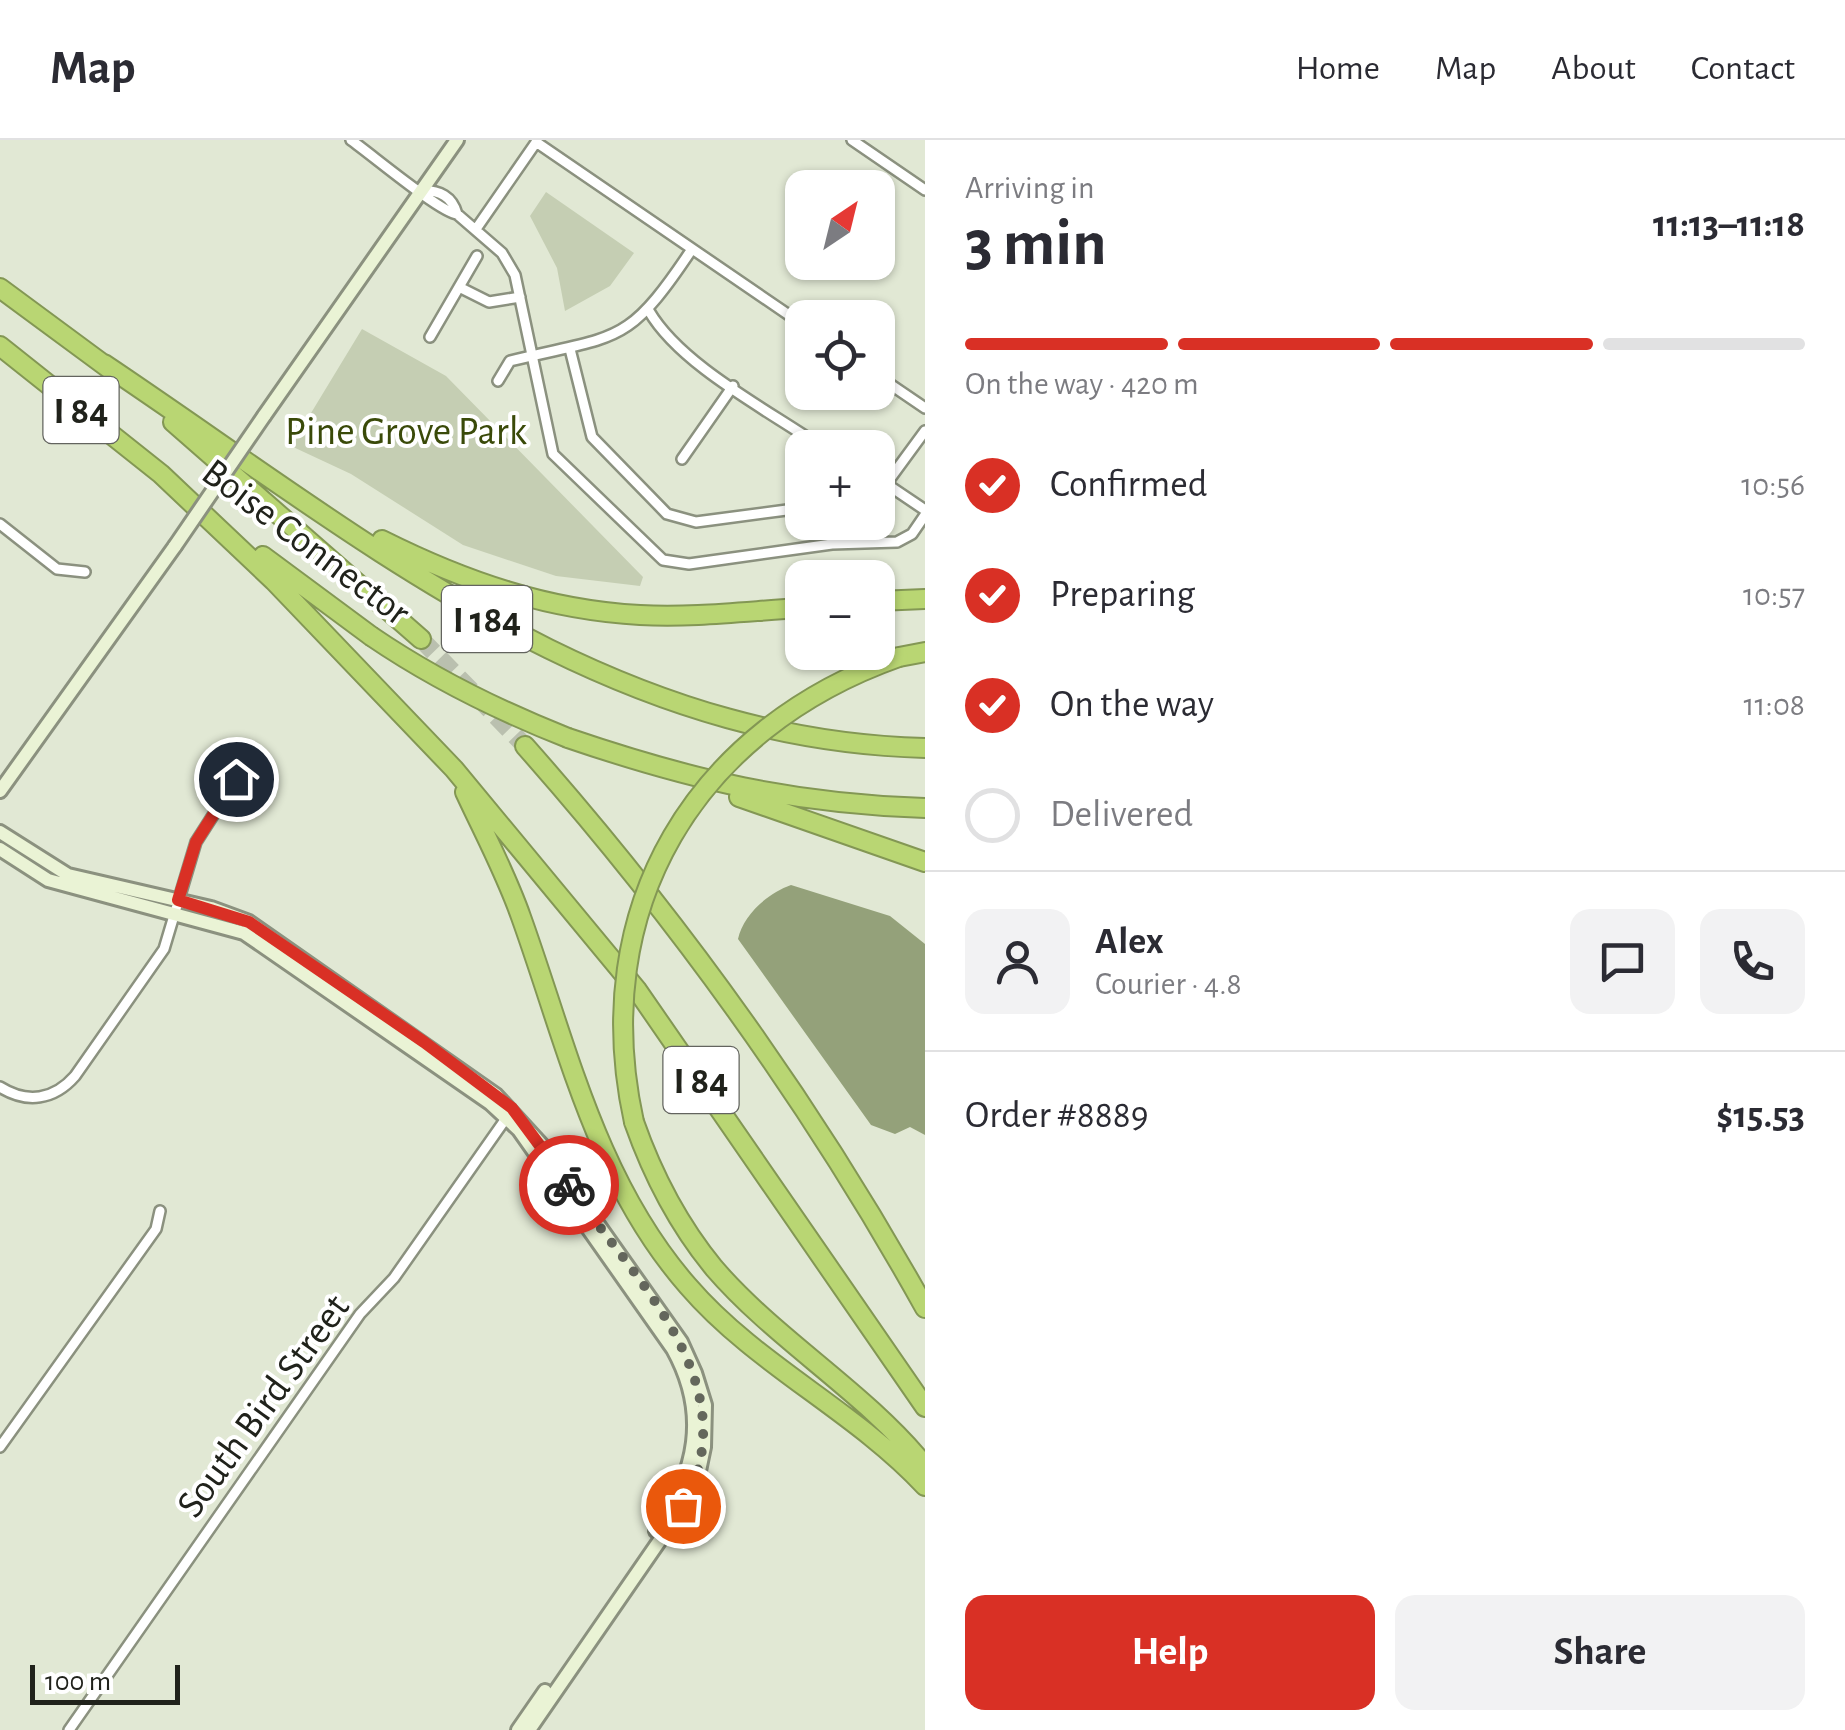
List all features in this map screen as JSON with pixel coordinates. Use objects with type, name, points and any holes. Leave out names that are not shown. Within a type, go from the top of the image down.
[{"type":"highway","name":"I 84","points":[[0,288],[104,364],[346,569],[421,639]]},
{"type":"highway","name":"I 84","points":[[0,346],[161,474],[286,594],[454,769],[636,990],[925,1407]]},
{"type":"highway","name":"Boise Connector","points":[[104,364],[489,620],[573,664],[638,690],[772,729],[925,748]]},
{"type":"highway","name":"Boise Connector","points":[[161,474],[318,601],[431,676],[495,710],[682,776],[741,790],[925,808]]},
{"type":"highway","points":[[321,509],[441,570],[573,609],[643,616],[785,609]]},
{"type":"highway","points":[[895,601],[925,599]]},
{"type":"highway","points":[[925,652],[851,674],[773,722],[700,792],[674,830],[639,914],[623,993],[622,1051],[634,1122],[650,1170],[670,1208],[716,1270],[869,1408],[925,1466]]},
{"type":"highway","name":"I 84","points":[[525,746],[602,833],[728,995],[842,1166],[925,1308]]},
{"type":"highway","points":[[454,769],[520,912],[613,1177],[643,1229],[715,1315],[858,1424],[925,1486]]},
{"type":"highway","points":[[682,776],[925,862]]},
{"type":"street","points":[[351,140],[366,144],[422,190],[430,203],[456,214],[502,252],[520,297],[546,436],[554,454],[663,560],[689,564],[905,540],[925,513],[895,490]]},
{"type":"street","points":[[0,790],[457,140]]},
{"type":"street","points":[[852,140],[925,190]]},
{"type":"street","points":[[476,228],[537,141],[785,312]]},
{"type":"street","points":[[498,381],[510,360],[570,350],[614,336],[649,311],[692,249]]},
{"type":"street","points":[[430,338],[477,256]]},
{"type":"street","points":[[459,287],[489,302],[520,297]]},
{"type":"street","points":[[649,311],[662,332],[797,430]]},
{"type":"street","points":[[570,350],[592,437],[667,514],[696,522],[785,510]]},
{"type":"street","points":[[682,459],[732,386]]},
{"type":"street","points":[[895,388],[925,408]]},
{"type":"street","points":[[895,475],[925,430]]},
{"type":"street","points":[[0,524],[57,569],[85,572]]},
{"type":"street","points":[[0,1087],[24,1098],[47,1096],[75,1076],[170,938],[197,839],[253,753]]},
{"type":"street","points":[[0,832],[68,875],[177,906],[254,938],[507,1117],[663,1326],[687,1376],[696,1438],[690,1471],[641,1560],[529,1730]]},
{"type":"street","points":[[0,849],[48,880],[232,914],[261,929],[496,1095],[526,1123],[583,1214]]},
{"type":"street","name":"South Bird Street","points":[[70,1730],[360,1314],[394,1278],[507,1117]]},
{"type":"street","points":[[0,1447],[156,1229],[160,1211]]},
{"type":"street","points":[[518,1730],[641,1560]]},
{"type":"green space","points":[[546,192],[634,253],[610,286],[565,311],[557,268],[530,216]]},
{"type":"green space","name":"Pine Grove Park","points":[[362,329],[446,376],[643,577],[640,586],[556,576],[463,545],[351,474],[291,446]]},
{"type":"shaded area","points":[[791,885],[890,916],[925,944],[925,1135],[910,1127],[895,1134],[871,1125],[738,939],[758,906]]},
{"type":"tunnel","points":[[421,639],[525,746]]},
{"type":"way so far","points":[[569,1185],[681,1342],[695,1374],[705,1406],[704,1448],[699,1471],[683,1506]]},
{"type":"route","points":[[236,779],[196,842],[178,900],[249,922],[424,1042],[512,1108],[569,1185]]}]
